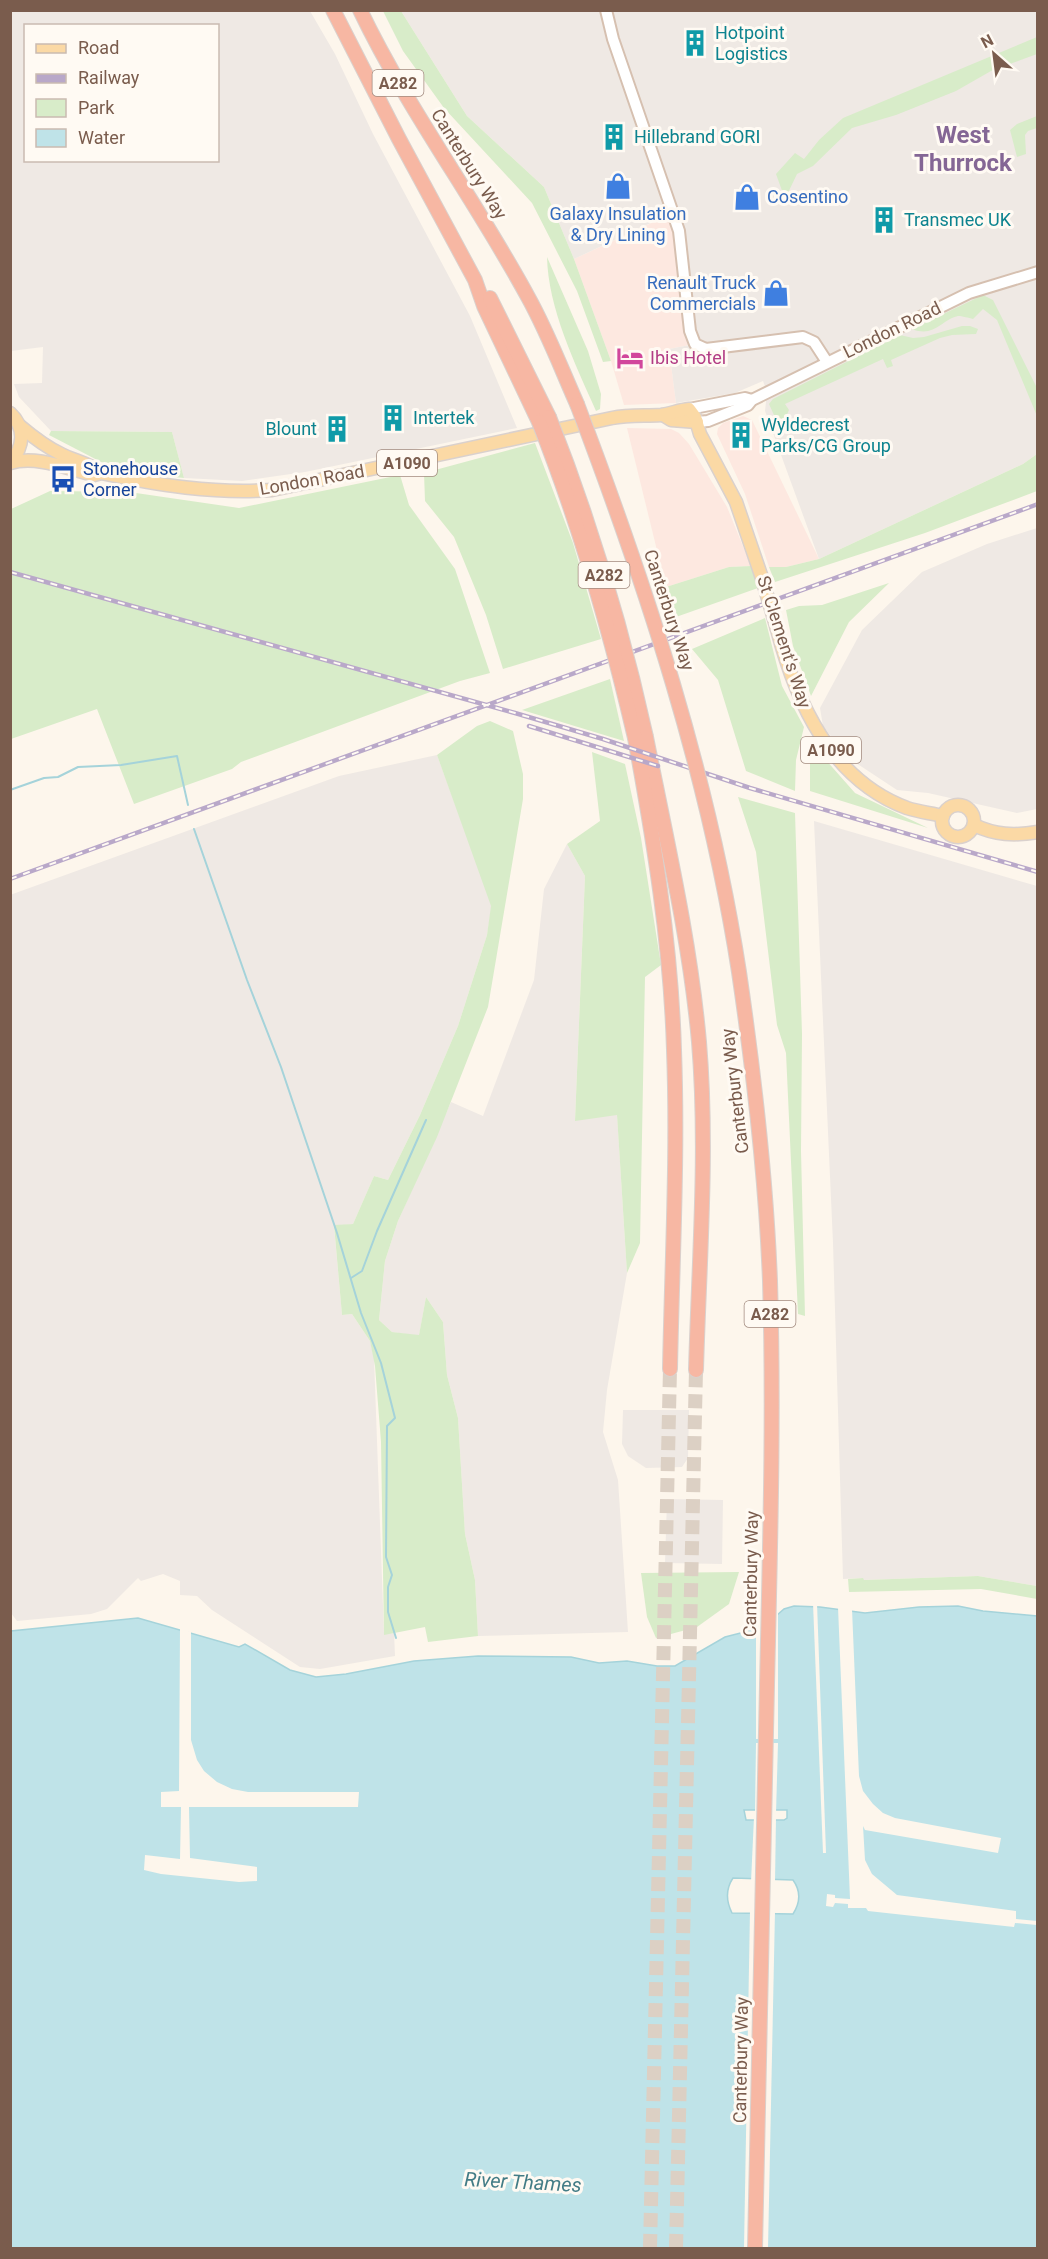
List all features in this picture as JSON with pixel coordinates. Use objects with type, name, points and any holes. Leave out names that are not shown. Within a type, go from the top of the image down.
[{"type":"highway","name":"Canterbury Way","points":[[333,10],[475,280],[484,306],[544,420],[603,606],[630,717],[649,781],[689,962],[699,1043],[703,1128],[696,1370]]},
{"type":"highway","name":"Canterbury Way","points":[[360,10],[407,98],[528,296],[577,404],[605,477],[673,682],[710,824],[739,971],[763,1174],[770,1280],[772,1432],[755,2248]]},
{"type":"highway","name":"Canterbury Way","points":[[649,781],[674,1048],[675,1151],[670,1370]]},
{"type":"main road","name":"London Road","points":[[10,463],[27,460],[94,475],[101,473],[203,491],[272,490],[612,418],[663,415],[673,411],[689,410]]},
{"type":"main road","name":"St Clement's Way","points":[[689,410],[697,422],[710,456],[736,502],[791,674],[815,729],[836,757],[859,779],[892,801],[907,808],[943,816],[952,807],[965,807],[971,812],[974,825]]},
{"type":"main road","name":"A1090","points":[[10,463],[20,447],[20,426],[11,412]]},
{"type":"main road","name":"London Road","points":[[663,415],[671,420],[697,422]]},
{"type":"main road","name":"London Road","points":[[20,426],[39,442],[101,473]]},
{"type":"main road","points":[[943,816],[945,830],[952,836],[968,834],[974,825]]},
{"type":"main road","name":"A1090","points":[[974,825],[990,832],[1004,834],[1038,832]]},
{"type":"street","points":[[610,12],[612,39],[679,231],[690,331],[695,344],[706,349],[802,337],[814,342],[827,362]]},
{"type":"street","name":"London Road","points":[[697,422],[708,421],[748,405],[752,400],[969,293],[997,282],[1038,272]]},
{"type":"street","name":"London Road","points":[[689,410],[745,398],[752,400]]},
{"type":"shaded area","points":[[10,11],[310,11],[335,54],[373,134],[470,316],[517,428],[305,472],[242,481],[184,478],[172,432],[51,431],[19,397],[14,384],[42,383],[43,347],[11,351]]},
{"type":"shaded area","points":[[401,11],[1037,11],[1037,454],[1023,464],[819,559],[765,411],[767,392],[763,381],[735,393],[676,403],[669,349],[695,344],[672,213],[574,259],[544,187],[467,116]]},
{"type":"shaded area","points":[[673,213],[695,344],[669,349],[676,403],[624,405],[611,361],[574,259]]},
{"type":"shaded area","points":[[743,416],[752,420],[819,559],[786,567],[769,567],[745,494],[717,434],[718,428],[723,423]]},
{"type":"shaded area","points":[[627,428],[671,429],[679,433],[689,444],[727,507],[751,566],[729,567],[666,587]]},
{"type":"shaded area","points":[[1037,528],[1037,809],[1017,813],[928,793],[897,790],[847,757],[823,726],[820,708],[862,630],[922,572],[987,544]]},
{"type":"shaded area","points":[[437,755],[492,905],[487,935],[458,1026],[420,1115],[388,1180],[374,1176],[353,1224],[334,1226],[342,1315],[352,1314],[370,1341],[374,1358],[384,1634],[394,1633],[395,1656],[320,1669],[300,1667],[212,1610],[197,1596],[180,1595],[180,1581],[163,1574],[141,1581],[138,1578],[107,1609],[91,1614],[17,1621],[11,1613],[10,895],[339,776]]},
{"type":"shaded area","points":[[814,821],[1037,886],[1037,1586],[978,1576],[843,1579],[833,1243]]},
{"type":"shaded area","points":[[567,844],[585,876],[575,1120],[617,1114],[627,1273],[607,1390],[603,1432],[618,1480],[628,1632],[478,1636],[475,1580],[465,1534],[458,1418],[447,1375],[443,1322],[426,1297],[419,1336],[392,1332],[379,1320],[385,1261],[398,1221],[451,1102],[483,1116],[534,980],[544,889]]},
{"type":"shaded area","points":[[623,1410],[689,1410],[688,1458],[682,1467],[646,1468],[628,1456],[622,1444]]},
{"type":"shaded area","points":[[667,1499],[723,1500],[722,1564],[665,1563]]},
{"type":"green space","points":[[383,11],[401,11],[467,116],[544,187],[574,259],[611,361],[603,362],[577,291],[532,203],[444,108],[403,51]]},
{"type":"green space","points":[[1037,37],[1037,54],[991,71],[956,91],[896,115],[852,128],[813,166],[797,174],[785,199],[776,174],[795,153],[804,159],[819,140],[843,118]]},
{"type":"green space","points":[[1037,116],[1037,128],[1028,131],[1025,135],[1026,154],[1017,157],[1010,130],[1017,124]]},
{"type":"green space","points":[[547,257],[588,351],[601,394],[600,409],[596,411],[557,316]]},
{"type":"green space","points":[[983,295],[993,300],[1037,388],[1037,416],[997,320],[983,309],[973,319],[958,316],[932,330],[912,329]]},
{"type":"green space","points":[[962,326],[978,329],[976,334],[940,338],[891,360],[893,366],[887,368],[883,359],[785,404],[789,410],[784,421],[786,431],[782,433],[769,404],[773,399],[900,335],[913,338],[924,337]]},
{"type":"green space","points":[[51,431],[172,432],[184,478],[155,475],[155,472],[147,471],[144,474],[103,463],[49,435]]},
{"type":"green space","points":[[535,443],[573,543],[601,639],[503,669],[486,615],[454,537],[425,501],[424,473]]},
{"type":"green space","points":[[1037,454],[1037,491],[925,533],[775,582],[769,567],[786,567],[819,559],[1023,464]]},
{"type":"green space","points":[[400,475],[409,505],[455,569],[490,673],[460,681],[241,762],[232,769],[134,804],[97,709],[11,739],[11,509],[50,491],[129,492],[239,508]]},
{"type":"green space","points":[[751,566],[758,588],[676,617],[666,587],[729,567]]},
{"type":"green space","points":[[889,583],[849,622],[811,696],[793,646],[786,610],[799,606],[822,605]]},
{"type":"green space","points":[[765,618],[782,686],[804,727],[796,760],[795,791],[746,771],[718,680],[692,649]]},
{"type":"green space","points":[[610,679],[624,741],[522,710]]},
{"type":"green space","points":[[490,721],[513,731],[523,774],[523,799],[488,1007],[437,1137],[398,1221],[385,1261],[379,1320],[392,1332],[419,1335],[426,1297],[443,1322],[447,1375],[458,1418],[465,1534],[475,1580],[478,1636],[428,1642],[425,1627],[384,1635],[381,1442],[375,1366],[370,1341],[352,1314],[342,1315],[334,1225],[353,1224],[374,1176],[388,1180],[420,1115],[458,1026],[487,935],[491,906],[437,755],[477,726]]},
{"type":"green space","points":[[810,742],[855,793],[928,828],[810,791]]},
{"type":"green space","points":[[592,752],[625,764],[641,838],[661,965],[645,977],[640,1243],[627,1273],[617,1115],[575,1121],[585,876],[567,844],[600,821]]},
{"type":"green space","points":[[738,797],[795,813],[802,1034],[801,1151],[805,1316],[798,1314],[786,1053],[777,1025],[756,852]]},
{"type":"green space","points":[[739,1572],[729,1604],[697,1627],[656,1638],[647,1617],[641,1573]]},
{"type":"green space","points":[[978,1576],[1037,1586],[1037,1599],[981,1589],[849,1592],[848,1579],[863,1578],[864,1580]]},
{"type":"water","name":"River Thames","points":[[794,1606],[820,1607],[865,1613],[919,1607],[958,1606],[983,1611],[1037,1616],[1037,2248],[11,2248],[11,1631],[138,1618],[239,1647],[245,1644],[290,1670],[316,1677],[346,1674],[414,1661],[478,1656],[571,1657],[599,1663],[627,1661],[657,1666],[675,1666],[725,1637],[776,1624],[776,1616],[784,1609]],"holes":[[[744,1810],[787,1810],[787,1818],[784,1820],[746,1820]],[[733,1878],[793,1880],[798,1893],[798,1901],[793,1914],[732,1913],[727,1895]]]},
{"type":"pier","points":[[813,1603],[817,1603],[826,1853],[823,1853]]},
{"type":"pier","points":[[838,1607],[852,1609],[859,1776],[863,1791],[883,1813],[895,1818],[1001,1838],[998,1853],[865,1830],[863,1826],[865,1860],[872,1874],[897,1895],[1016,1911],[1016,1919],[1037,1921],[1037,1925],[1015,1923],[1014,1927],[868,1911],[866,1908],[848,1908],[848,1904],[835,1903],[833,1907],[826,1906],[827,1894],[835,1895],[835,1898],[850,1899]]},
{"type":"pier","points":[[778,1610],[778,1739],[756,1739],[756,1625],[773,1622],[773,1614]]},
{"type":"pier","points":[[180,1628],[191,1632],[191,1740],[197,1760],[204,1771],[217,1782],[232,1789],[248,1792],[359,1792],[358,1807],[189,1807],[190,1858],[257,1867],[257,1881],[239,1882],[161,1874],[144,1870],[145,1855],[180,1859],[181,1807],[161,1807],[161,1792],[179,1791]]},
{"type":"pier","points":[[756,1743],[778,1743],[776,1813],[755,1813]]},
{"type":"pier","points":[[754,1817],[776,1817],[775,1882],[751,1882]]},
{"type":"pier","points":[[750,1911],[775,1911],[768,2248],[744,2248]]},
{"type":"waterway","points":[[10,790],[44,778],[58,777],[78,767],[121,765],[177,756],[188,805]]},
{"type":"waterway","points":[[194,829],[247,980],[281,1067],[337,1233],[361,1313],[381,1363],[395,1418],[387,1426],[386,1557],[392,1575],[388,1587],[388,1612],[396,1638]]},
{"type":"waterway","points":[[351,1278],[362,1271],[426,1120]]},
{"type":"tunnel","points":[[650,2248],[670,1369]]},
{"type":"tunnel","points":[[676,2248],[696,1370]]},
{"type":"railway","points":[[10,879],[1038,504]]},
{"type":"railway","points":[[10,572],[515,713],[603,739],[750,788],[1038,872]]},
{"type":"railway","points":[[529,726],[658,766]]},
{"type":"place","name":"Hotpoint Logistics","points":[[695,43]]},
{"type":"place","name":"Hillebrand GORI","points":[[614,137]]},
{"type":"place","name":"Galaxy Insulation & Dry Lining","points":[[618,186]]},
{"type":"place","name":"Cosentino","points":[[747,197]]},
{"type":"place","name":"Transmec UK","points":[[884,220]]},
{"type":"place","name":"Renault Truck Commercials","points":[[776,293]]},
{"type":"place","name":"Ibis Hotel","points":[[630,358]]},
{"type":"place","name":"Intertek","points":[[393,418]]},
{"type":"place","name":"Blount","points":[[337,429]]},
{"type":"place","name":"Wyldecrest Parks/CG Group","points":[[741,435]]},
{"type":"place","name":"Stonehouse Corner","points":[[63,479]]},
{"type":"district","name":"West Thurrock","points":[[963,149]]}]
